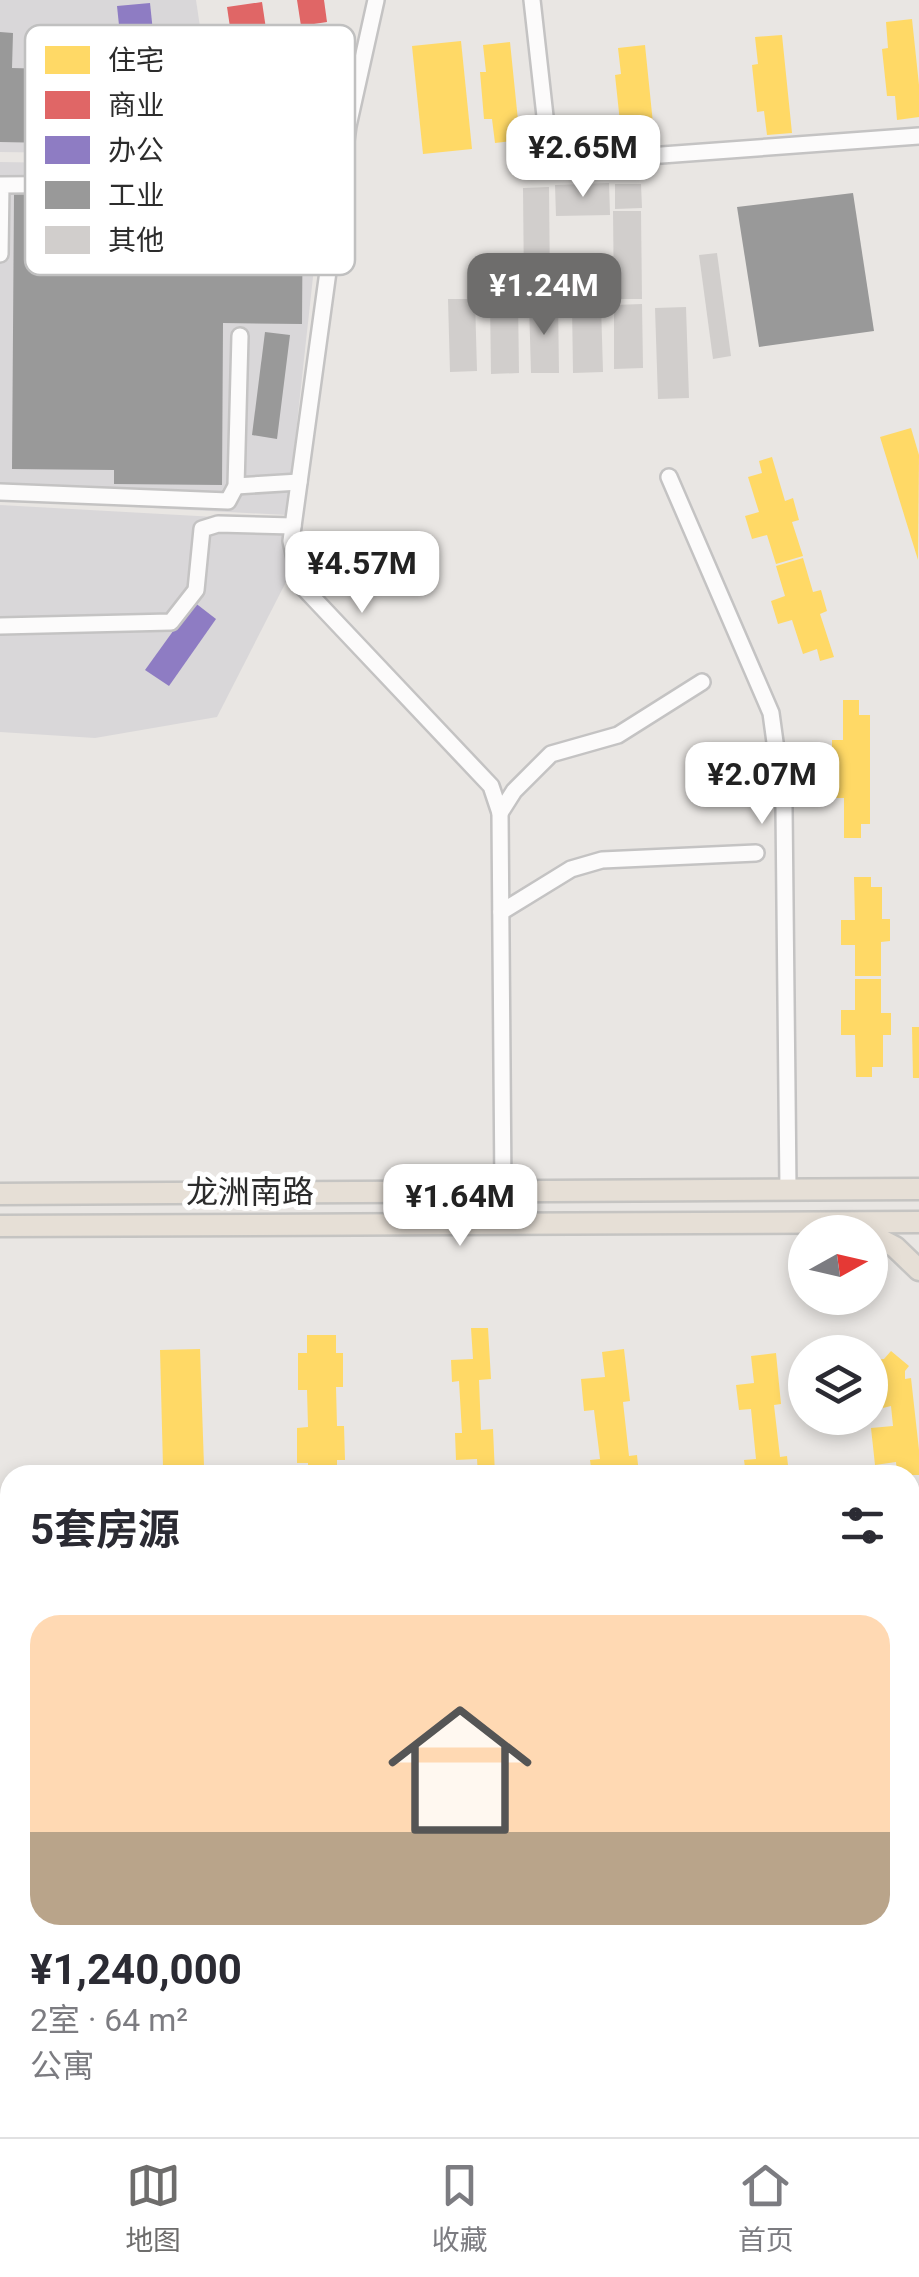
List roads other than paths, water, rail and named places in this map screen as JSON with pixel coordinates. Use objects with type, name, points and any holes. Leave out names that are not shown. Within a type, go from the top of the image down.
[{"type":"main road","name":"龙洲南路","points":[[0,1194],[919,1189]]},
{"type":"main road","name":"龙洲南路","points":[[888,1226],[919,1222]]},
{"type":"main road","name":"龙洲南路","points":[[0,1226],[788,1230]]},
{"type":"main road","points":[[888,1243],[919,1270]]},
{"type":"street","points":[[355,94],[376,0]]},
{"type":"street","points":[[532,0],[548,143],[560,158],[580,161],[919,136]]},
{"type":"street","points":[[0,254],[1,185],[25,185]]},
{"type":"street","points":[[327,275],[291,541],[301,585],[491,786],[500,813],[503,1191]]},
{"type":"street","points":[[0,492],[228,501],[236,486],[240,336]]},
{"type":"street","points":[[669,477],[770,712],[784,808],[788,1190]]},
{"type":"street","points":[[236,486],[298,482]]},
{"type":"street","points":[[0,626],[171,622],[196,590],[202,529],[218,524],[293,526]]},
{"type":"street","points":[[500,813],[514,791],[550,754],[618,735],[702,682]]},
{"type":"street","points":[[501,912],[571,870],[602,860],[756,853]]}]
